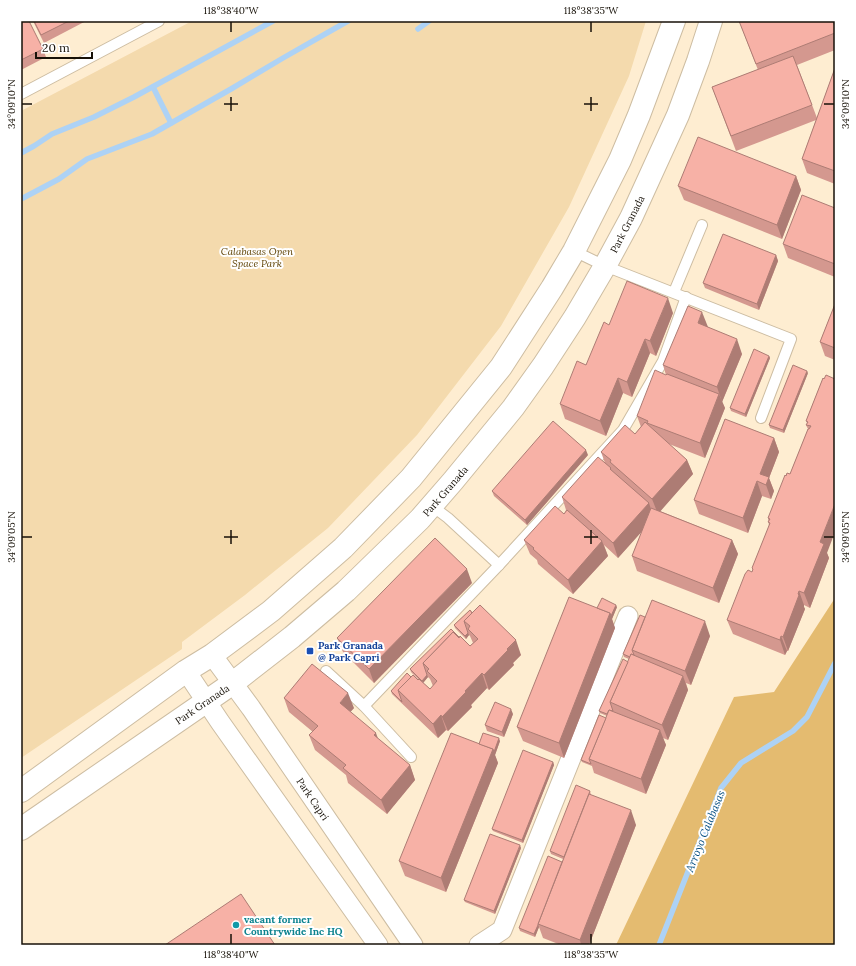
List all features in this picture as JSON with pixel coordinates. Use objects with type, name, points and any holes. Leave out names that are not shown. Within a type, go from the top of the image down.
[{"type":"street","points":[[21,791],[186,671],[212,655],[271,611],[343,548],[411,478],[501,367],[574,251],[620,160],[639,115],[674,21]]},
{"type":"street","name":"Park Granada","points":[[21,829],[233,683],[292,637],[346,591],[432,506],[513,408],[575,317],[605,266],[631,218],[678,115],[711,21]]},
{"type":"street","points":[[484,944],[502,930],[628,616]]},
{"type":"street","name":"Park Capri","points":[[212,655],[233,683],[413,945]]},
{"type":"street","points":[[186,671],[220,722],[378,945]]},
{"type":"lane","points":[[21,94],[159,21]]},
{"type":"lane","points":[[674,292],[702,225]]},
{"type":"lane","points":[[574,251],[605,266],[791,339],[761,418]]},
{"type":"lane","points":[[364,706],[499,565],[623,430],[663,361],[686,297]]},
{"type":"lane","points":[[432,506],[448,518],[499,565]]},
{"type":"lane","points":[[326,671],[364,706],[412,757]]},
{"type":"green space","name":"Calabasas Open Space Park","points":[[192,21],[646,21],[629,76],[569,207],[501,326],[417,435],[328,528],[245,595],[182,642],[182,649],[21,758],[21,111]]},
{"type":"shaded area","points":[[835,598],[835,945],[616,945],[734,697],[774,692]]},
{"type":"building","points":[[21,21],[29,21],[43,49],[21,60]]},
{"type":"building","points":[[34,21],[69,21],[41,35]]},
{"type":"building","points":[[739,21],[833,21],[835,33],[756,64]]},
{"type":"building","points":[[793,56],[812,105],[731,136],[712,87]]},
{"type":"building","points":[[835,68],[835,171],[802,159]]},
{"type":"building","points":[[698,137],[796,176],[777,225],[678,186]]},
{"type":"building","points":[[802,195],[835,208],[835,264],[783,244]]},
{"type":"building","points":[[723,234],[776,255],[757,304],[703,283]]},
{"type":"building","points":[[627,281],[668,298],[650,341],[645,339],[627,382],[618,378],[600,421],[560,404],[577,361],[586,365],[604,322],[609,325]]},
{"type":"building","points":[[835,304],[835,348],[820,342]]},
{"type":"building","points":[[688,306],[702,312],[698,323],[737,339],[717,387],[663,365]]},
{"type":"building","points":[[754,349],[769,356],[745,414],[730,408]]},
{"type":"building","points":[[793,365],[807,371],[783,430],[769,425]]},
{"type":"building","points":[[655,370],[719,394],[700,443],[647,423],[648,421],[637,416]]},
{"type":"building","points":[[826,375],[835,379],[835,504],[820,542],[824,544],[804,593],[799,591],[799,595],[783,637],[781,636],[780,640],[727,620],[745,574],[748,570],[752,572],[752,568],[770,523],[768,522],[770,519],[768,518],[785,475],[786,476],[787,473],[790,474],[808,429],[811,426],[806,425],[808,422],[806,421],[823,378],[824,379]]},
{"type":"building","points":[[725,419],[774,438],[760,474],[769,477],[766,485],[757,481],[743,518],[694,500]]},
{"type":"building","points":[[553,421],[586,450],[525,520],[492,491]]},
{"type":"building","points":[[645,422],[687,460],[652,499],[610,462],[611,460],[601,452],[625,425],[635,434]]},
{"type":"building","points":[[598,457],[649,503],[613,543],[562,497]]},
{"type":"building","points":[[555,506],[564,514],[567,510],[602,541],[568,580],[524,540]]},
{"type":"building","points":[[651,508],[732,540],[713,588],[632,556]]},
{"type":"building","points":[[435,538],[467,569],[369,669],[337,638]]},
{"type":"building","points":[[569,597],[610,613],[559,743],[517,727]]},
{"type":"building","points":[[602,598],[616,605],[611,616],[610,613],[597,608]]},
{"type":"building","points":[[652,600],[705,621],[685,671],[632,650]]},
{"type":"building","points":[[480,605],[516,640],[484,675],[482,673],[442,717],[441,715],[433,724],[398,690],[413,675],[430,689],[437,681],[427,671],[429,669],[423,663],[453,632],[459,638],[460,636],[470,646],[478,639],[468,629],[470,626],[464,621]]},
{"type":"building","points":[[470,610],[472,613],[464,621],[468,633],[465,636],[454,625]]},
{"type":"building","points":[[640,615],[645,617],[632,650],[634,655],[631,654],[630,657],[623,654]]},
{"type":"building","points":[[451,629],[459,638],[453,632],[423,663],[427,675],[422,681],[410,669]]},
{"type":"building","points":[[631,654],[683,676],[662,725],[610,702]]},
{"type":"building","points":[[623,659],[628,662],[610,702],[613,711],[609,710],[607,714],[599,711]]},
{"type":"building","points":[[312,664],[348,693],[340,703],[376,733],[374,735],[410,765],[381,800],[343,768],[346,765],[309,735],[318,726],[284,698]]},
{"type":"building","points":[[407,673],[411,677],[398,690],[402,702],[391,691]]},
{"type":"building","points":[[495,702],[511,709],[502,732],[485,725]]},
{"type":"building","points":[[609,710],[660,730],[641,779],[589,759]]},
{"type":"building","points":[[599,715],[606,718],[589,759],[591,764],[581,760]]},
{"type":"building","points":[[451,733],[493,749],[441,878],[399,861]]},
{"type":"building","points":[[483,733],[499,738],[494,752],[493,749],[479,744]]},
{"type":"building","points":[[523,750],[553,762],[522,840],[492,829]]},
{"type":"building","points":[[576,785],[590,791],[564,857],[550,851]]},
{"type":"building","points":[[589,794],[631,810],[580,940],[538,924]]},
{"type":"building","points":[[490,834],[520,845],[494,911],[464,900]]},
{"type":"building","points":[[548,856],[562,862],[534,934],[519,928]]},
{"type":"building","name":"vacant former Countrywide Inc HQ","points":[[241,894],[275,945],[165,945]]},
{"type":"waterway","points":[[21,153],[52,134],[94,117],[134,97],[273,21]]},
{"type":"waterway","points":[[23,198],[59,179],[87,159],[152,134],[348,21]]},
{"type":"waterway","points":[[418,29],[429,21]]},
{"type":"waterway","points":[[153,87],[171,123]]},
{"type":"waterway","name":"Arroyo Calabasas","points":[[659,945],[721,788],[741,763],[793,731],[807,717],[835,663]]},
{"type":"place","name":"Park Granada @ Park Capri","points":[[310,651]]},
{"type":"place","name":"vacant former Countrywide Inc HQ","points":[[236,925]]}]
